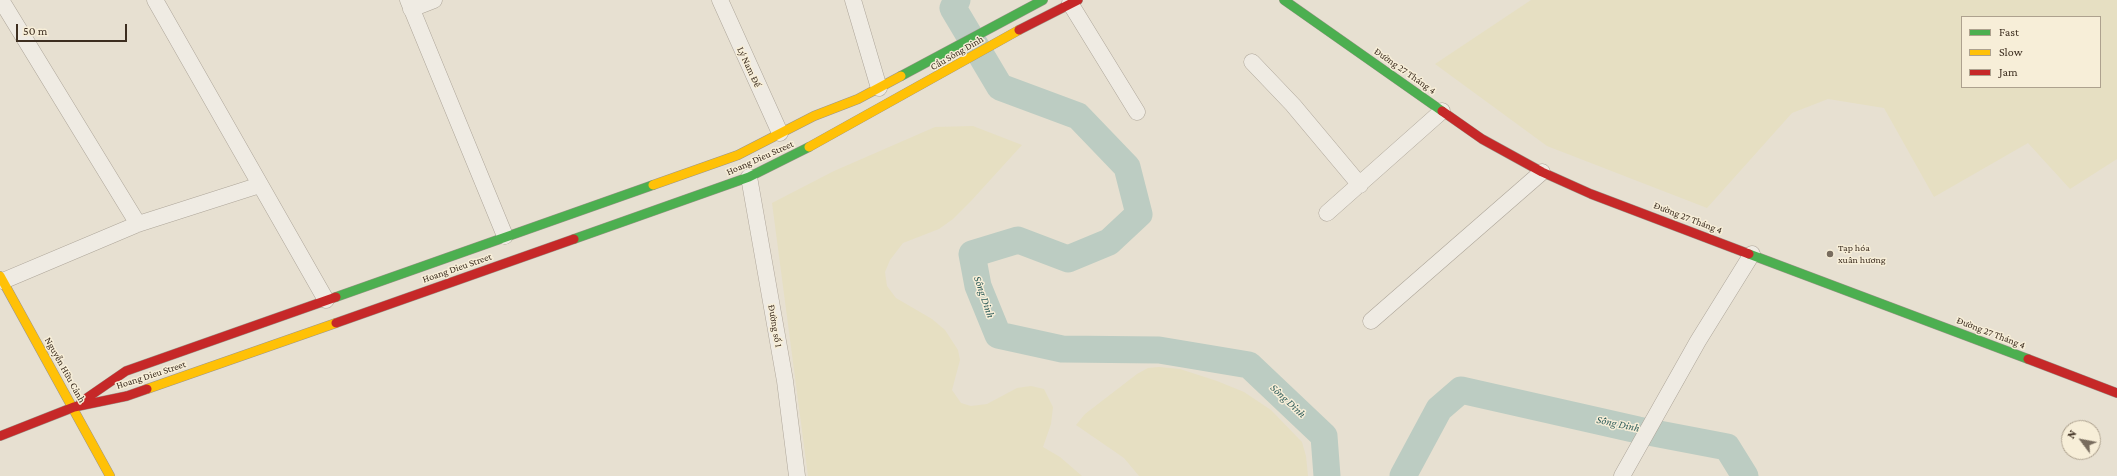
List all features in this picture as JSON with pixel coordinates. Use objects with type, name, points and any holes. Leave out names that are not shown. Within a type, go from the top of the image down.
[{"type":"main road","name":"Cầu Sông Dinh","points":[[903,75],[1043,0]]},
{"type":"main road","name":"Đường 27 Tháng 4","points":[[1284,0],[1482,139],[1542,172],[1591,194],[2117,393]]},
{"type":"main road","name":"Cầu Sông Dinh","points":[[911,92],[1014,32],[1074,2]]},
{"type":"main road","name":"Hoang Dieu Street","points":[[74,407],[126,371],[738,155],[814,116],[858,99],[903,75]]},
{"type":"main road","name":"Hoang Dieu Street","points":[[74,407],[127,396],[749,177],[827,138],[911,92]]},
{"type":"main road","points":[[485,244],[493,267]]},
{"type":"main road","name":"Nguyễn Hữu Cảnh","points":[[2,278],[74,407],[110,476]]},
{"type":"main road","points":[[0,436],[74,407]]},
{"type":"street","points":[[1,0],[138,224]]},
{"type":"street","points":[[156,0],[326,300]]},
{"type":"street","points":[[434,0],[409,4],[505,236]]},
{"type":"street","name":"Lý Nam Đế","points":[[720,0],[780,133]]},
{"type":"street","points":[[853,0],[878,88]]},
{"type":"street","points":[[1074,2],[1137,112]]},
{"type":"street","points":[[1252,62],[1293,105],[1360,185]]},
{"type":"street","points":[[1327,213],[1442,111]]},
{"type":"street","points":[[1371,322],[1542,172]]},
{"type":"street","name":"Đường số 1","points":[[749,177],[785,381],[798,476]]},
{"type":"street","points":[[2,278],[138,224],[260,185]]},
{"type":"street","points":[[1622,476],[1698,341],[1752,254]]},
{"type":"shaded area","points":[[1531,0],[2117,0],[2117,159],[2070,189],[2028,143],[1934,197],[1884,108],[1828,99],[1792,113],[1707,208],[1547,146],[1435,64]]},
{"type":"shaded area","points":[[973,126],[1022,145],[953,219],[939,229],[903,243],[890,260],[885,272],[887,286],[896,298],[932,319],[945,330],[958,350],[960,360],[952,390],[961,403],[971,406],[987,404],[1017,388],[1031,386],[1044,389],[1053,407],[1051,424],[1043,447],[1060,457],[1082,476],[808,476],[772,203],[834,171],[935,127]]},
{"type":"shaded area","points":[[1159,367],[1180,369],[1217,381],[1244,392],[1271,410],[1302,442],[1306,456],[1308,476],[1139,476],[1124,458],[1076,425],[1085,414],[1137,374],[1148,368]]},
{"type":"waterway","name":"Sông Dinh","points":[[957,0],[953,8],[1000,87],[1078,116],[1127,167],[1139,214],[1109,242],[1068,259],[1018,240],[972,254],[978,286],[998,335],[1062,349],[1159,350],[1249,365],[1324,436],[1327,476]]},
{"type":"waterway","name":"Sông Dinh","points":[[1403,476],[1439,409],[1461,390],[1638,430],[1727,447],[1745,476]]},
{"type":"traffic: fast","points":[[901,76],[1043,0]]},
{"type":"traffic: fast","points":[[1284,0],[1442,111]]},
{"type":"traffic: fast","points":[[574,239],[749,177],[809,147]]},
{"type":"traffic: fast","points":[[336,297],[653,185]]},
{"type":"traffic: fast","points":[[1749,254],[2028,359]]},
{"type":"traffic: slow","points":[[809,147],[1019,30]]},
{"type":"traffic: slow","points":[[653,185],[738,155],[814,116],[858,99],[901,76]]},
{"type":"traffic: slow","points":[[0,276],[110,476]]},
{"type":"traffic: slow","points":[[147,389],[336,323]]},
{"type":"traffic: jam","points":[[1019,30],[1078,0]]},
{"type":"traffic: jam","points":[[1442,111],[1482,139],[1542,172],[1591,194],[1749,254]]},
{"type":"traffic: jam","points":[[336,323],[574,239]]},
{"type":"traffic: jam","points":[[81,402],[126,371],[336,297]]},
{"type":"traffic: jam","points":[[2028,359],[2117,393]]},
{"type":"traffic: jam","points":[[0,436],[74,407],[127,396],[147,389]]},
{"type":"place","name":"Tạp hóa xuân hương","points":[[1830,254]]}]
